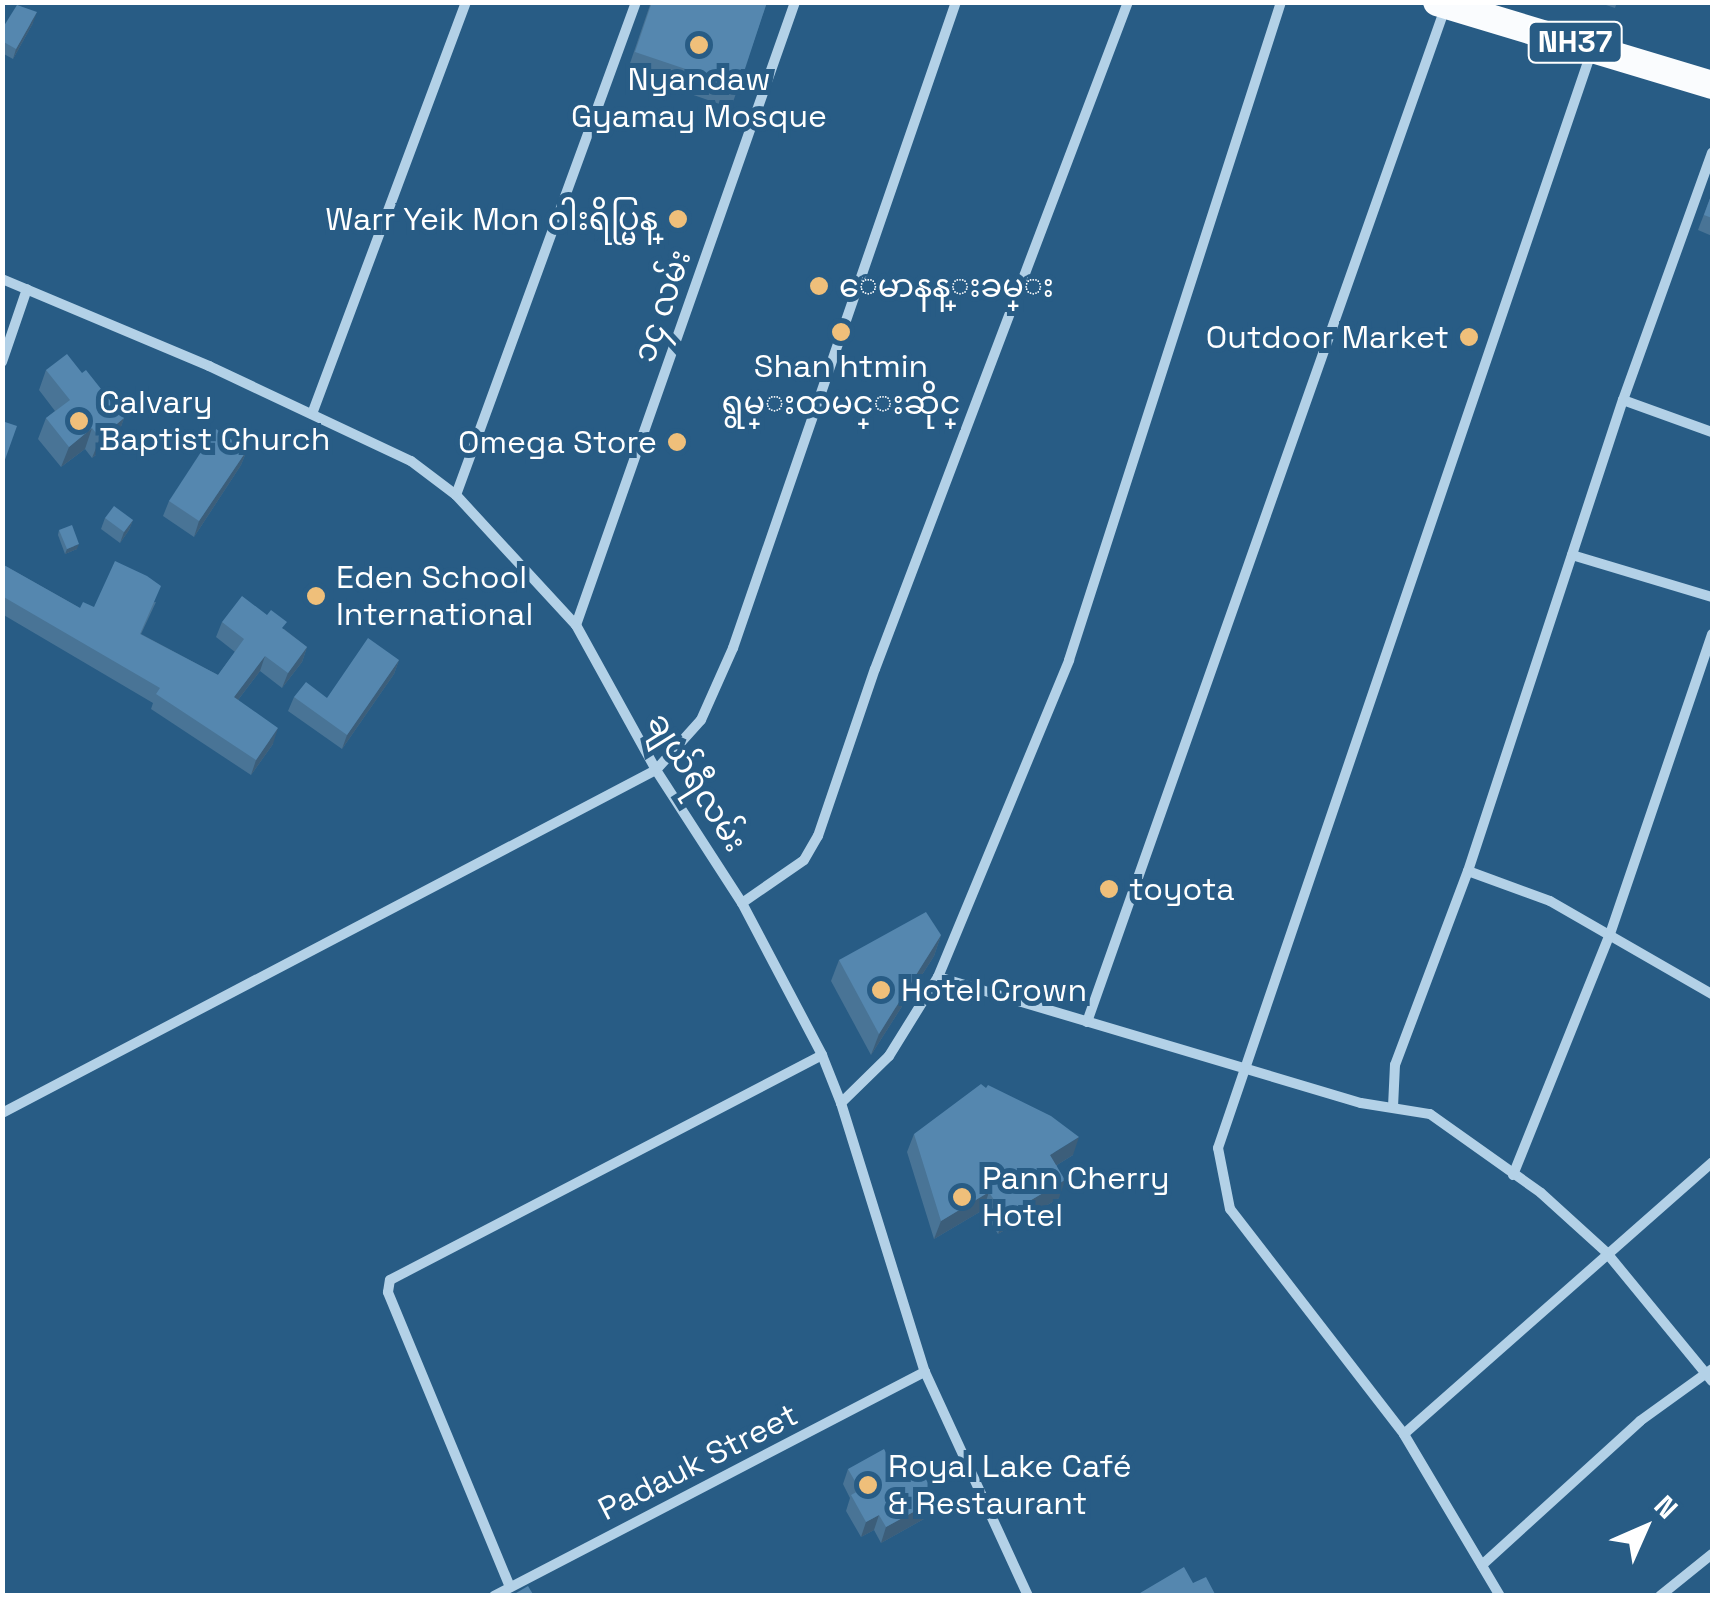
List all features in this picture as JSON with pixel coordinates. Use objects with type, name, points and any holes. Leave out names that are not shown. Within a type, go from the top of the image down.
[{"type":"highway","name":"NH37","points":[[1443,3],[1712,85]]},
{"type":"street","points":[[312,414],[466,2]]},
{"type":"street","points":[[456,495],[636,2]]},
{"type":"street","name":"၁၄ လမ်း","points":[[576,625],[796,2]]},
{"type":"street","points":[[2,1113],[656,770],[701,720],[732,648],[956,2]]},
{"type":"street","points":[[742,903],[804,860],[818,836],[882,650],[1128,2]]},
{"type":"street","points":[[841,1103],[889,1056],[938,977],[1069,660],[1281,2]]},
{"type":"street","points":[[1086,1022],[1443,3]]},
{"type":"street","points":[[1500,1596],[1404,1434],[1230,1209],[1218,1148],[1593,47]]},
{"type":"street","points":[[1393,1107],[1395,1065],[1468,870],[1623,400],[1712,153]]},
{"type":"street","name":"ချယ်ရီလမ်း","points":[[2,279],[412,461],[456,495],[576,625],[656,770],[742,903],[822,1055],[841,1103],[925,1372],[1028,1596]]},
{"type":"street","points":[[2,362],[27,289]]},
{"type":"street","points":[[1623,400],[1712,432]]},
{"type":"street","points":[[1572,555],[1712,597]]},
{"type":"street","points":[[1514,1175],[1610,934],[1712,634]]},
{"type":"street","points":[[1468,870],[1550,902],[1710,988]]},
{"type":"street","points":[[938,977],[1361,1103],[1430,1114],[1542,1193],[1606,1252],[1711,1375],[1640,1421],[1482,1565]]},
{"type":"street","points":[[510,1588],[388,1283],[822,1055]]},
{"type":"street","points":[[1404,1434],[1712,1162]]},
{"type":"street","name":"Padauk Street","points":[[494,1596],[925,1372]]},
{"type":"street","points":[[1660,1596],[1712,1554]]},
{"type":"building","points":[[652,2],[767,2],[739,87],[635,52]]},
{"type":"building","points":[[17,5],[37,12],[16,49],[2,41],[2,29]]},
{"type":"building","points":[[1712,193],[1712,218],[1704,215]]},
{"type":"building","points":[[67,354],[82,373],[86,370],[124,418],[100,438],[92,428],[69,447],[46,418],[70,400],[46,370]]},
{"type":"building","points":[[2,421],[17,426],[2,468]]},
{"type":"building","points":[[216,429],[247,450],[199,521],[169,501]]},
{"type":"building","points":[[114,506],[133,520],[124,532],[105,518]]},
{"type":"building","points":[[72,525],[79,544],[67,549],[59,530]]},
{"type":"building","points":[[115,561],[161,586],[140,634],[218,675],[244,639],[222,622],[242,596],[267,615],[271,610],[287,622],[282,628],[307,647],[288,673],[265,656],[234,697],[278,728],[256,760],[156,694],[160,688],[2,596],[2,564],[80,608],[83,602],[94,607]]},
{"type":"building","points":[[368,638],[399,660],[347,735],[294,697],[306,682],[327,698]]},
{"type":"building","points":[[926,912],[941,935],[879,1034],[839,960]]},
{"type":"building","name":"Pann Cherry Hotel","points":[[981,1084],[1051,1116],[1079,1137],[1050,1155],[1065,1180],[1004,1216],[989,1192],[941,1221],[914,1134]]},
{"type":"building","points":[[884,1449],[895,1469],[914,1458],[937,1499],[886,1527],[879,1515],[866,1522],[851,1495],[860,1490],[848,1469]]},
{"type":"building","points":[[1184,1567],[1193,1583],[1206,1577],[1216,1596],[1135,1596]]},
{"type":"building","points":[[528,1586],[534,1596],[511,1596]]},
{"type":"place","name":"Nyandaw Gyamay Mosque","points":[[699,45]]},
{"type":"place","name":"Warr Yeik Mon ဝါးရိပ္မြန္","points":[[678,219]]},
{"type":"place","name":"ေမာနန္းခမ္း","points":[[819,286]]},
{"type":"place","name":"Shan htmin ရွမ္းထမင္းဆိုင္","points":[[841,332]]},
{"type":"place","name":"Outdoor Market","points":[[1469,337]]},
{"type":"place","name":"Calvary Baptist Church","points":[[79,421]]},
{"type":"place","name":"Omega Store","points":[[677,442]]},
{"type":"place","name":"Eden School International","points":[[316,596]]},
{"type":"place","name":"toyota","points":[[1109,889]]},
{"type":"place","name":"Hotel Crown","points":[[881,990]]},
{"type":"place","name":"Pann Cherry Hotel","points":[[962,1197]]},
{"type":"place","name":"Royal Lake Café & Restaurant","points":[[868,1485]]}]
